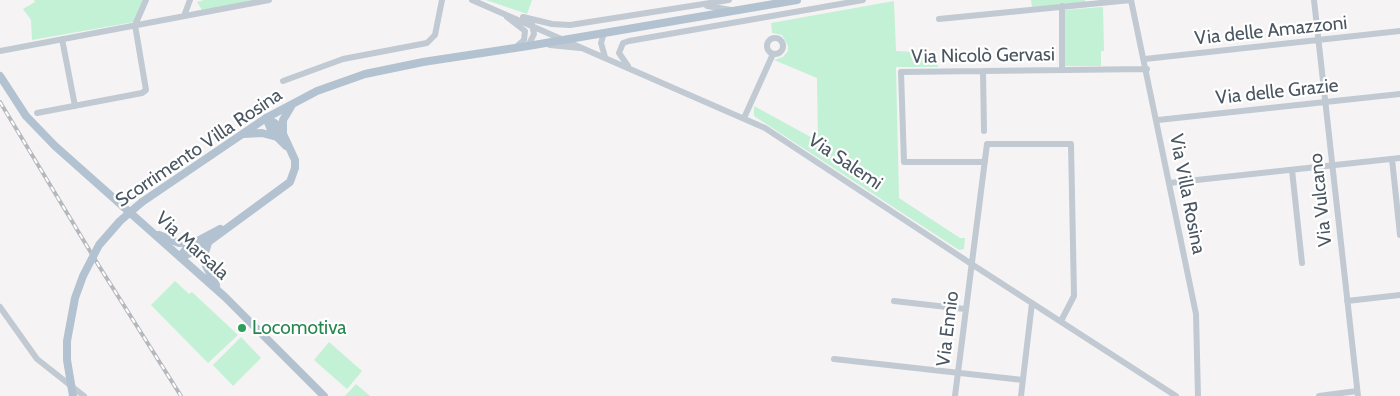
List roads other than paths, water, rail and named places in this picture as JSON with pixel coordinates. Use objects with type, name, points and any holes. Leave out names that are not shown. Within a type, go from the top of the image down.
[{"type":"main road","name":"Scorrimento Villa Rosina","points":[[72,396],[67,360],[75,298],[80,283],[99,245],[120,221],[142,202],[266,118],[295,101],[365,74],[416,63],[532,46],[797,0]]},
{"type":"main road","name":"Via Marsala","points":[[0,76],[26,116],[39,130],[225,297],[324,396]]},
{"type":"main road","points":[[281,136],[283,120],[295,101]]},
{"type":"main road","points":[[180,257],[196,251],[208,243],[290,182],[295,168],[294,155],[281,136],[268,124],[266,118]]},
{"type":"main road","points":[[242,134],[262,133],[281,136]]},
{"type":"main road","points":[[180,257],[188,246],[197,240],[234,222]]},
{"type":"main road","points":[[153,232],[179,243],[197,240]]},
{"type":"main road","points":[[208,243],[204,256],[206,266],[225,297]]},
{"type":"street","points":[[37,113],[142,93],[146,90],[135,25],[146,0]]},
{"type":"street","points":[[184,16],[190,0]]},
{"type":"street","points":[[0,51],[265,0]]},
{"type":"street","points":[[283,81],[343,59],[426,43],[434,35],[442,0]]},
{"type":"street","name":"Via Salemi","points":[[472,0],[566,39],[605,58],[744,118],[783,138],[973,265],[1176,396]]},
{"type":"street","points":[[509,14],[552,24],[570,25],[729,0]]},
{"type":"street","points":[[630,68],[619,53],[623,43],[629,41],[863,0]]},
{"type":"street","points":[[939,19],[1131,0]]},
{"type":"street","name":"Via Villa Rosina","points":[[1131,0],[1158,120],[1196,314],[1198,396]]},
{"type":"street","name":"Via Vulcano","points":[[1314,0],[1358,394]]},
{"type":"street","points":[[703,5],[737,11]]},
{"type":"street","points":[[1062,6],[1062,69]]},
{"type":"street","points":[[495,10],[525,31],[524,40],[514,48]]},
{"type":"street","points":[[532,24],[534,34],[532,46],[555,45],[591,51]]},
{"type":"street","name":"Via delle Amazzoni","points":[[1145,60],[1400,31]]},
{"type":"street","points":[[604,33],[600,43],[605,58]]},
{"type":"street","points":[[62,39],[74,106]]},
{"type":"street","points":[[744,118],[773,54]]},
{"type":"street","name":"Via Nicolò Gervasi","points":[[985,162],[904,162],[901,72],[1147,69]]},
{"type":"street","points":[[983,71],[984,132]]},
{"type":"street","name":"Via delle Grazie","points":[[1158,120],[1400,94]]},
{"type":"street","name":"Via Ennio","points":[[955,396],[987,144],[1071,144],[1074,296],[1061,321]]},
{"type":"street","points":[[1169,183],[1400,158]]},
{"type":"street","points":[[1392,159],[1400,235]]},
{"type":"street","points":[[1292,170],[1302,263]]},
{"type":"street","points":[[1347,301],[1400,295]]},
{"type":"street","points":[[894,301],[965,309]]},
{"type":"street","points":[[1022,396],[1032,303]]},
{"type":"street","points":[[0,306],[37,359],[84,396]]},
{"type":"street","points":[[834,359],[1023,380]]},
{"type":"street","points":[[1319,396],[1358,394]]},
{"type":"railway","points":[[0,102],[99,266],[181,396]]},
{"type":"place","name":"Locomotiva","points":[[242,328]]}]
